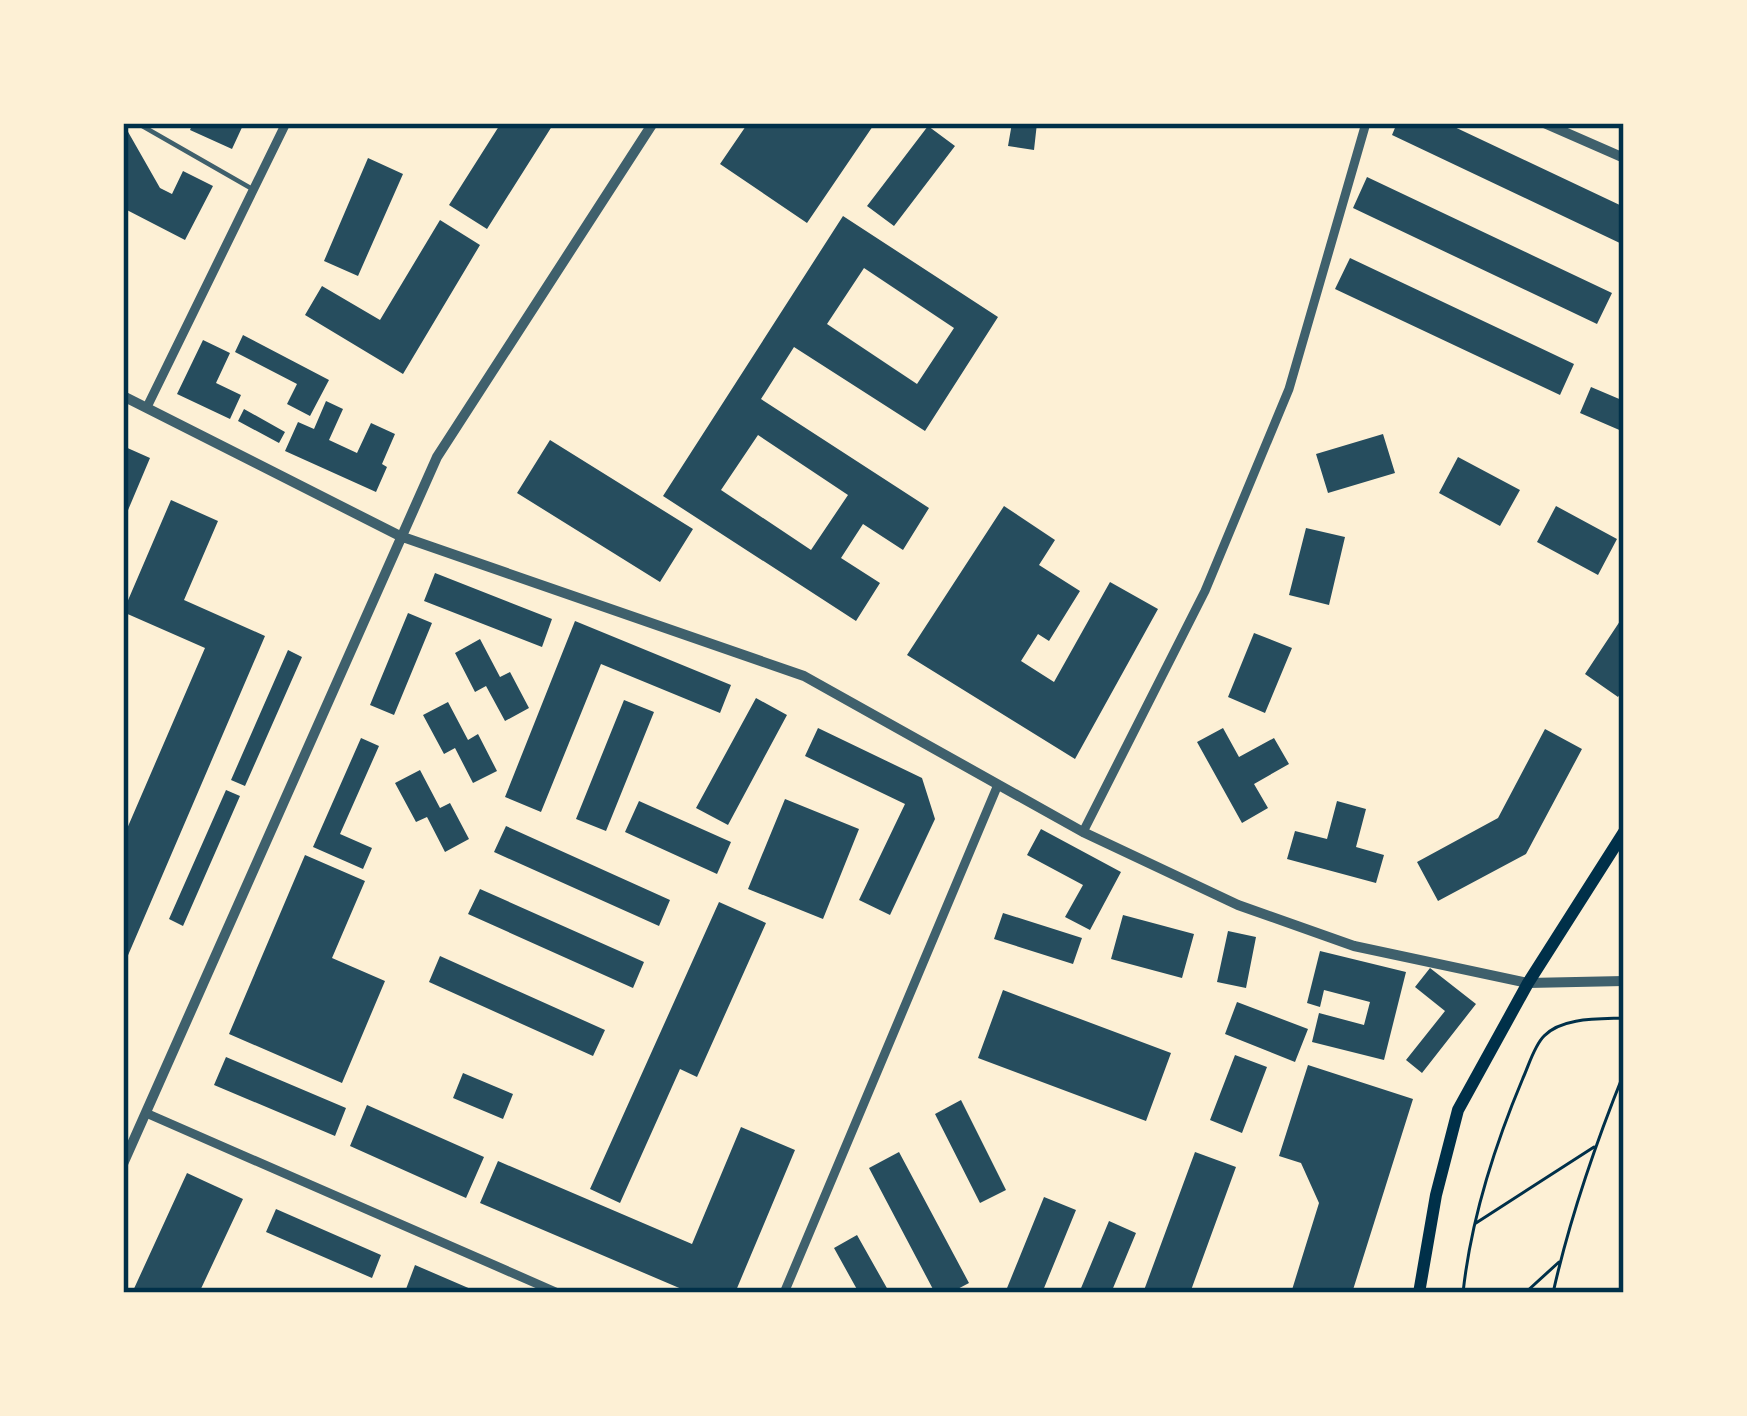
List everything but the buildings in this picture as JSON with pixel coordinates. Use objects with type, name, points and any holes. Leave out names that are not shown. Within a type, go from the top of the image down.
[{"type":"main road","points":[[1419,1293],[1436,1195],[1458,1110],[1528,983],[1624,832]]},
{"type":"street","points":[[147,407],[286,123]]},
{"type":"street","points":[[123,1164],[437,457],[653,123]]},
{"type":"street","points":[[1083,832],[1205,591],[1288,388],[1366,123]]},
{"type":"street","points":[[1544,123],[1624,158]]},
{"type":"street","points":[[123,396],[400,536],[804,676],[1083,832],[1302,930],[1354,946],[1528,983],[1624,981]]},
{"type":"street","points":[[784,1293],[998,787]]},
{"type":"street","points":[[146,1113],[558,1293]]},
{"type":"lane","points":[[137,123],[254,190]]},
{"type":"path","points":[[1463,1293],[1474,1224],[1501,1132],[1545,1034],[1583,1019],[1624,1018]]},
{"type":"path","points":[[1553,1293],[1595,1147],[1624,1073]]},
{"type":"path","points":[[1474,1224],[1595,1147]]},
{"type":"path","points":[[1525,1293],[1560,1262]]}]
